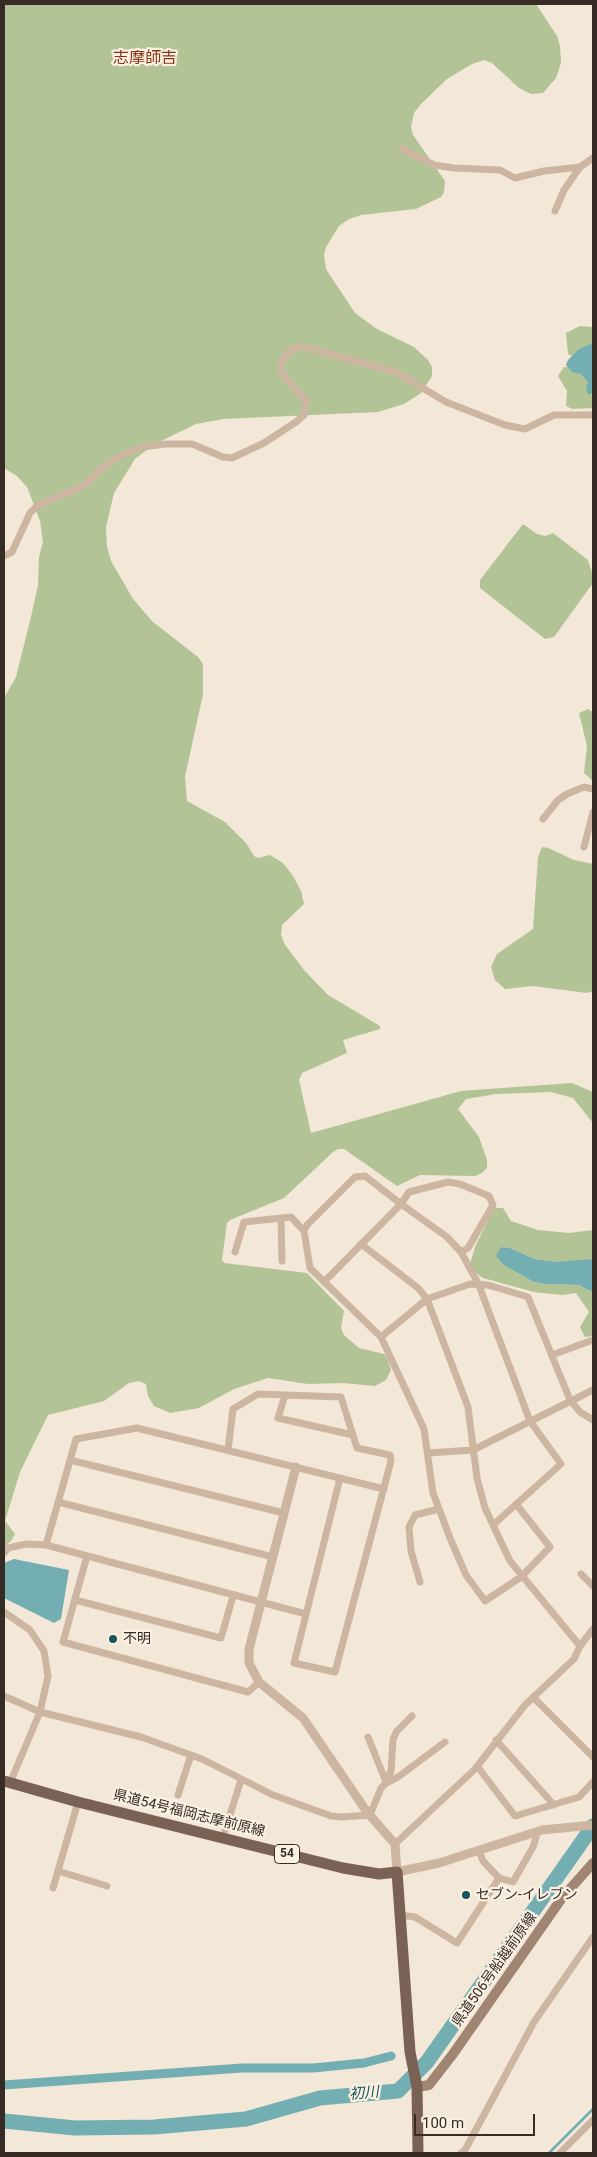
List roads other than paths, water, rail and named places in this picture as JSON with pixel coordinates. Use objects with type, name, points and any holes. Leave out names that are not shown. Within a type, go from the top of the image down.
[{"type":"main road","name":"県道54号福岡志摩前原線","points":[[7,1782],[78,1802],[350,1870],[379,1874],[397,1872]]},
{"type":"main road","name":"県道506号船越前原線","points":[[417,2088],[428,2085],[453,2054],[562,1898],[593,1863]]},
{"type":"main road","points":[[397,1872],[410,2052],[417,2088],[418,2153]]},
{"type":"street","points":[[402,149],[434,165],[500,170],[515,178],[544,171],[580,167]]},
{"type":"street","points":[[555,211],[564,190],[580,167],[593,158]]},
{"type":"street","points":[[4,556],[12,552],[30,514],[37,506],[85,485],[103,467],[120,456],[142,447],[166,444],[192,444],[223,457],[232,458],[257,447],[296,422],[304,415],[306,401],[283,375],[280,368],[290,351],[300,346],[311,347],[327,355],[396,372],[446,402],[506,425],[525,429],[554,415],[593,414]]},
{"type":"street","points":[[543,819],[558,800],[567,794],[584,787],[593,789]]},
{"type":"street","points":[[584,847],[593,812]]},
{"type":"street","points":[[493,1525],[516,1504],[561,1464],[530,1421],[478,1283],[461,1252],[447,1237],[365,1176],[355,1176],[304,1230],[308,1265],[381,1338],[421,1421],[428,1453],[433,1492],[439,1509],[466,1575],[485,1601],[521,1576],[550,1547],[516,1504]]},
{"type":"street","points":[[324,1282],[401,1204],[409,1192],[448,1182],[460,1184],[489,1196],[493,1205],[468,1248],[461,1252]]},
{"type":"street","points":[[236,1252],[244,1222],[291,1217],[304,1230]]},
{"type":"street","points":[[281,1218],[282,1261]]},
{"type":"street","points":[[361,1244],[418,1288],[426,1300],[468,1407],[481,1496],[493,1525],[510,1561],[580,1646]]},
{"type":"street","points":[[381,1338],[434,1295],[478,1283],[530,1300],[570,1400],[580,1412],[593,1420]]},
{"type":"street","points":[[552,1356],[593,1340]]},
{"type":"street","points":[[428,1453],[473,1450],[593,1390]]},
{"type":"street","points":[[228,1450],[233,1409],[258,1394],[341,1398],[357,1448],[390,1456],[391,1461],[384,1489],[335,1672],[294,1662],[340,1478]]},
{"type":"street","points":[[285,1395],[278,1418],[353,1435]]},
{"type":"street","points":[[46,1545],[76,1439],[137,1428],[384,1489]]},
{"type":"street","points":[[70,1460],[284,1513]]},
{"type":"street","points":[[296,1468],[260,1603],[249,1649],[249,1663],[259,1682],[303,1718],[370,1815],[395,1844],[397,1872],[440,1863],[540,1831],[593,1825]]},
{"type":"street","points":[[58,1502],[272,1557]]},
{"type":"street","points":[[420,1582],[411,1551],[409,1527],[415,1515],[439,1509]]},
{"type":"street","points":[[4,1553],[8,1548],[26,1544],[46,1545],[306,1614]]},
{"type":"street","points":[[87,1556],[63,1642],[248,1692],[259,1682]]},
{"type":"street","points":[[581,1574],[593,1586]]},
{"type":"street","points":[[75,1600],[221,1638],[233,1596]]},
{"type":"street","points":[[4,1612],[30,1630],[44,1651],[48,1676],[40,1712],[7,1782]]},
{"type":"street","points":[[395,1844],[426,1817],[478,1766],[496,1740],[533,1697],[574,1659],[580,1646],[593,1628]]},
{"type":"street","points":[[4,1696],[40,1712],[121,1730],[191,1755],[273,1795],[331,1816],[370,1815]]},
{"type":"street","points":[[533,1697],[593,1757]]},
{"type":"street","points":[[386,1783],[390,1771],[393,1739],[397,1731],[412,1716]]},
{"type":"street","points":[[368,1737],[386,1783]]},
{"type":"street","points":[[496,1740],[554,1805]]},
{"type":"street","points":[[370,1815],[381,1788],[386,1783],[398,1777],[445,1742]]},
{"type":"street","points":[[178,1795],[191,1755]]},
{"type":"street","points":[[478,1766],[515,1816],[579,1797],[593,1782]]},
{"type":"street","points":[[223,1837],[241,1780]]},
{"type":"street","points":[[53,1888],[78,1802]]},
{"type":"street","points":[[479,1851],[483,1861],[500,1878],[514,1882],[540,1831]]},
{"type":"street","points":[[58,1871],[107,1886]]},
{"type":"street","points":[[400,1914],[415,1917],[457,1943],[500,1878]]},
{"type":"street","points":[[461,2153],[465,2150],[534,2022],[593,1937]]},
{"type":"street","points":[[560,2153],[593,2120]]},
{"type":"water","points":[[593,343],[593,392],[588,395],[586,386],[588,382],[581,374],[572,372],[566,365],[568,360],[579,349]]},
{"type":"water","points":[[501,1247],[510,1248],[535,1259],[557,1262],[593,1259],[593,1292],[579,1285],[534,1282],[504,1265],[496,1256]]},
{"type":"water","points":[[14,1559],[69,1570],[61,1619],[54,1623],[4,1598],[4,1563]]},
{"type":"waterway","name":"初川","points":[[4,2121],[75,2128],[154,2127],[246,2119],[320,2098],[398,2091],[427,2062],[593,1826]]},
{"type":"waterway","points":[[4,2085],[242,2068],[313,2068],[364,2063],[391,2056]]},
{"type":"waterway","points":[[549,2153],[593,2109]]},
{"type":"place","name":"不明","points":[[113,1639]]},
{"type":"place","name":"セブン-イレブン","points":[[466,1895]]},
{"type":"district","name":"志摩師吉","points":[[145,59]]}]
